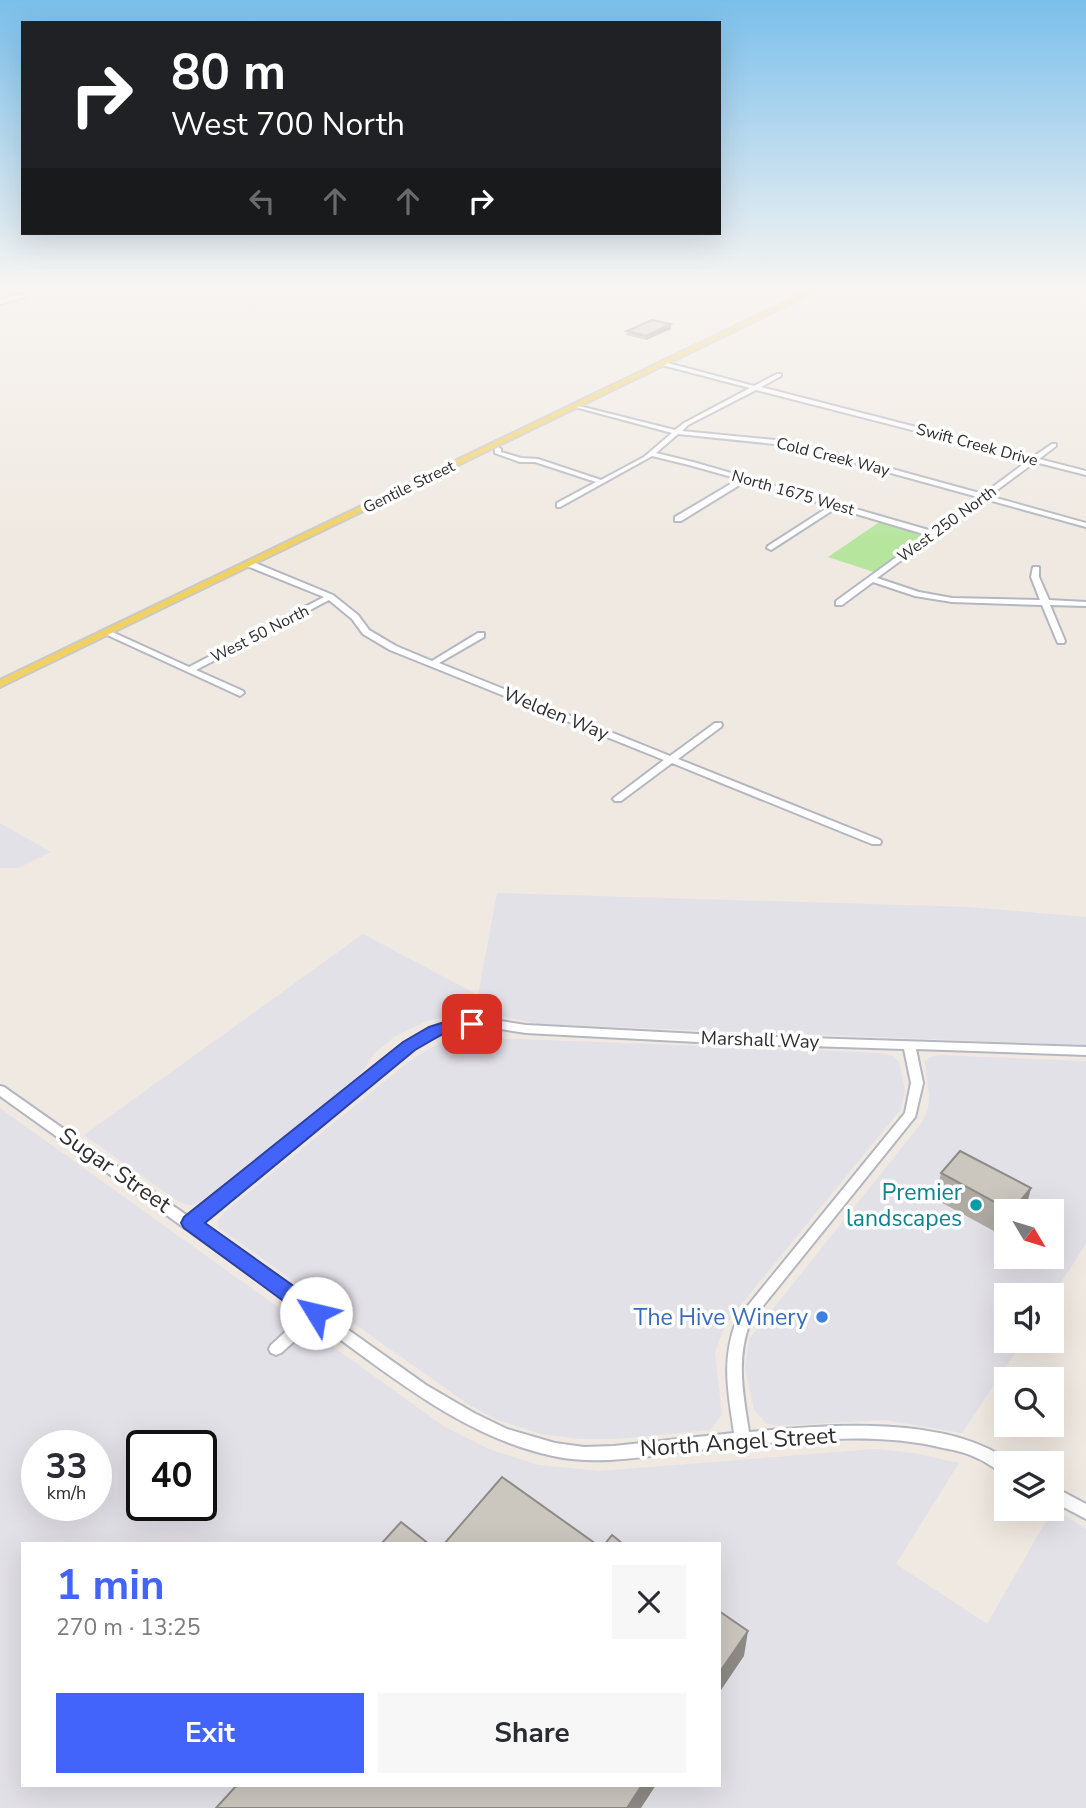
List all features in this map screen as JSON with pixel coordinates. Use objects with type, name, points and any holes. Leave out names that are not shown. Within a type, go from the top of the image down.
[{"type":"main road","name":"Gentile Street","points":[[0,684],[495,448],[645,373]]},
{"type":"street","name":"Swift Creek Drive","points":[[701,373],[1086,473]]},
{"type":"street","points":[[560,505],[651,454],[676,432],[779,374]]},
{"type":"street","name":"Cold Creek Way","points":[[577,406],[676,432],[803,447],[1086,525]]},
{"type":"street","name":"West 250 North","points":[[839,603],[1054,445]]},
{"type":"street","points":[[495,448],[498,453],[520,460],[536,460],[602,482]]},
{"type":"street","name":"North 1675 West","points":[[651,454],[933,534]]},
{"type":"street","points":[[678,519],[745,479]]},
{"type":"street","points":[[771,548],[836,505]]},
{"type":"street","name":"Welden Way","points":[[250,564],[330,597],[355,617],[366,632],[393,648],[876,842]]},
{"type":"street","points":[[1035,569],[1035,577],[1048,603],[1061,641]]},
{"type":"street","points":[[871,579],[918,594],[952,600],[1086,604]]},
{"type":"street","name":"West 50 North","points":[[190,670],[330,597]]},
{"type":"street","points":[[107,633],[240,693]]},
{"type":"street","points":[[432,664],[481,635]]},
{"type":"street","points":[[618,799],[718,725]]},
{"type":"street","name":"Marshall Way","points":[[191,1223],[409,1046],[435,1031],[457,1024],[488,1023],[526,1029],[909,1046],[1086,1051]]},
{"type":"street","points":[[743,1439],[731,1366],[735,1338],[744,1318],[911,1114],[917,1083],[909,1046]]},
{"type":"street","name":"Sugar Street","points":[[0,1090],[469,1420]]},
{"type":"street","points":[[276,1349],[316,1313]]},
{"type":"street","name":"North Angel Street","points":[[469,1420],[515,1440],[558,1451],[601,1453],[743,1439],[900,1433],[974,1449],[994,1460]]},
{"type":"street","points":[[1064,1500],[1086,1512]]},
{"type":"shaded area","points":[[0,823],[51,852],[18,868],[0,868]]},
{"type":"shaded area","points":[[497,893],[970,907],[1086,917],[1086,1045],[537,1024],[497,1015],[461,1014],[427,1021],[394,1037],[375,1053],[356,1080],[199,1203],[190,1205],[179,1202],[84,1135],[363,934],[478,995]]},
{"type":"shaded area","points":[[467,1037],[882,1053],[893,1056],[899,1062],[905,1090],[901,1109],[726,1323],[715,1352],[722,1415],[710,1430],[617,1439],[579,1439],[541,1434],[498,1420],[469,1405],[219,1228],[218,1220],[225,1212],[412,1059],[439,1043]]},
{"type":"shaded area","points":[[939,1055],[1086,1061],[1086,1244],[1060,1283],[994,1283],[994,1353],[1015,1353],[1006,1367],[994,1367],[994,1385],[962,1433],[885,1420],[776,1426],[766,1423],[754,1410],[745,1368],[749,1339],[922,1122],[928,1109],[929,1096],[925,1061]]},
{"type":"shaded area","points":[[0,1108],[445,1427],[491,1450],[539,1465],[600,1471],[875,1449],[914,1453],[959,1463],[896,1564],[987,1624],[1046,1521],[1064,1521],[1064,1516],[1086,1529],[1086,1808],[0,1808]]},
{"type":"green space","points":[[881,521],[920,533],[922,536],[874,572],[828,557]]},
{"type":"building","points":[[960,1151],[1031,1188],[1022,1199],[994,1199],[994,1202],[941,1173]]},
{"type":"building","points":[[502,1477],[593,1542],[446,1542]]},
{"type":"building","points":[[401,1522],[426,1542],[383,1542]]},
{"type":"building","points":[[612,1535],[621,1542],[607,1542]]},
{"type":"building","points":[[721,1612],[748,1631],[721,1670]]},
{"type":"building","points":[[235,1787],[641,1787],[627,1808],[216,1808]]},
{"type":"place","name":"Premier landscapes","points":[[976,1205]]},
{"type":"place","name":"The Hive Winery","points":[[822,1317]]},
{"type":"route","points":[[316,1313],[191,1223],[409,1046],[435,1031],[457,1024],[472,1024]]}]
